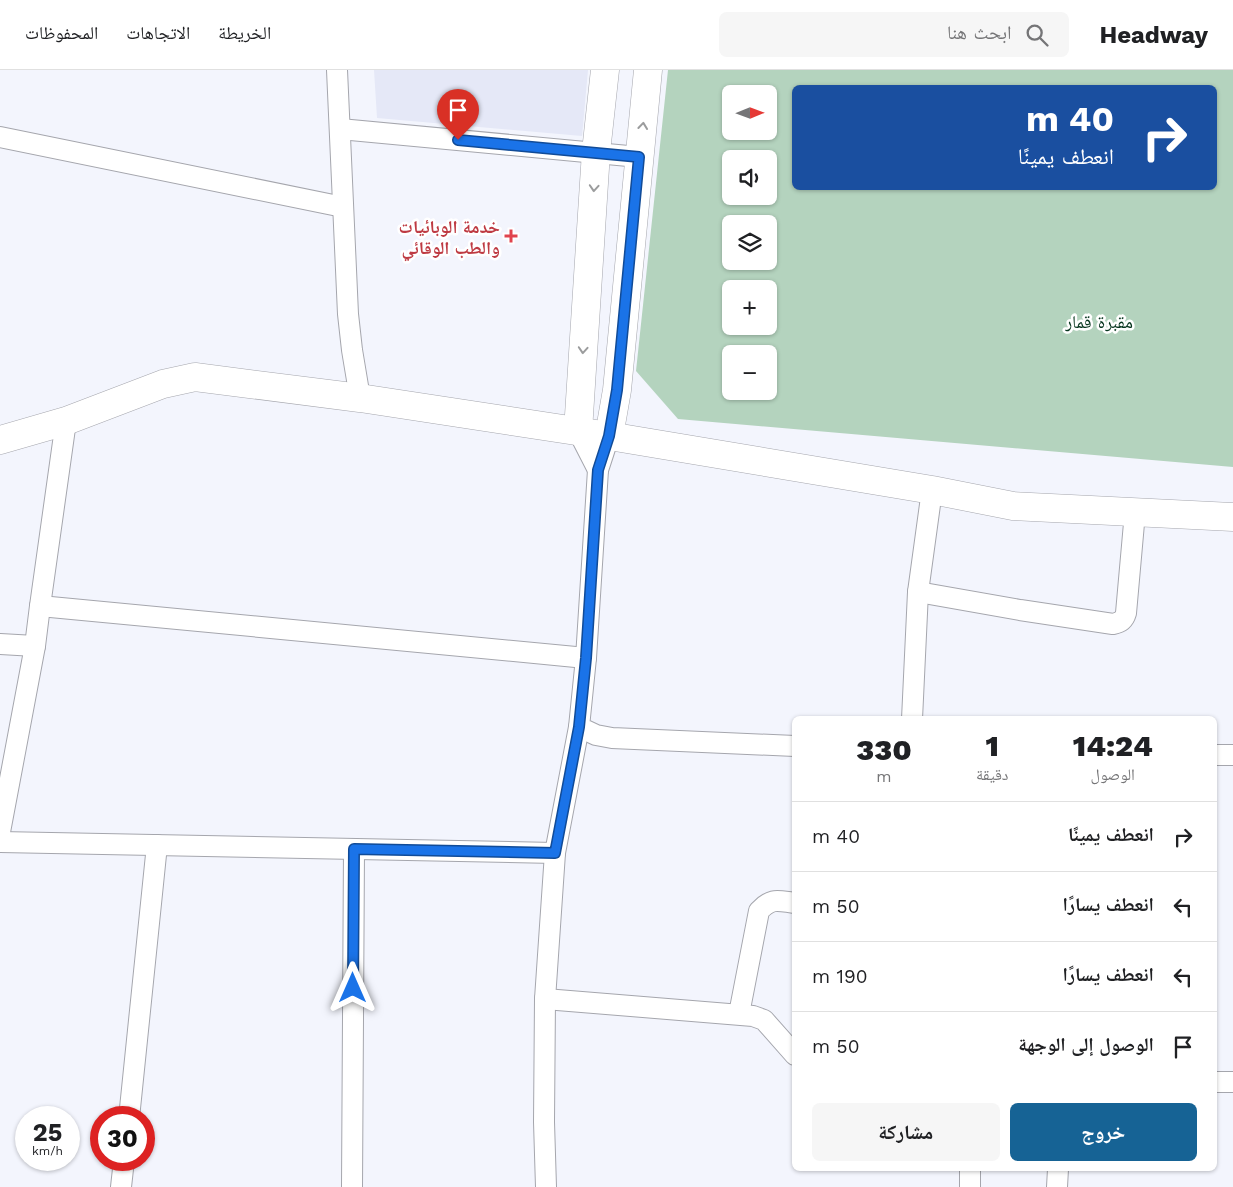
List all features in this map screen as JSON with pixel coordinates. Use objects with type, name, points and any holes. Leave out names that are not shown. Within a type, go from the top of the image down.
[{"type":"street","points":[[337,70],[348,314],[360,398]]},
{"type":"street","points":[[598,470],[578,431],[596,152],[605,70]]},
{"type":"street","points":[[546,1187],[544,1122],[545,999],[555,853],[579,727],[586,658],[598,470],[609,436],[617,390],[648,70]]},
{"type":"street","points":[[340,129],[639,157]]},
{"type":"street","points":[[0,137],[343,207]]},
{"type":"street","points":[[0,440],[66,421],[163,384],[194,377],[360,398],[578,431],[932,490],[1013,506],[1233,517]]},
{"type":"street","points":[[0,832],[35,646],[66,421]]},
{"type":"street","points":[[912,716],[918,592],[932,490]]},
{"type":"street","points":[[918,592],[1039,613],[1113,624],[1119,623],[1126,613],[1135,512]]},
{"type":"street","points":[[40,606],[586,658]]},
{"type":"street","points":[[0,644],[35,646]]},
{"type":"street","points":[[579,727],[596,735],[612,738],[792,746]]},
{"type":"street","points":[[1217,755],[1233,755]]},
{"type":"street","points":[[0,842],[555,853]]},
{"type":"street","points":[[130,1106],[157,845]]},
{"type":"street","points":[[352,1187],[354,849]]},
{"type":"street","points":[[739,1014],[760,911],[766,904],[775,900],[792,903]]},
{"type":"street","points":[[545,999],[753,1016],[764,1020],[792,1052]]},
{"type":"street","points":[[1217,1082],[1233,1082]]},
{"type":"street","points":[[121,1187],[123,1171]]},
{"type":"street","points":[[970,1171],[970,1187]]},
{"type":"street","points":[[1057,1187],[1058,1171]]},
{"type":"shaded area","points":[[374,70],[588,70],[582,136],[377,118]]},
{"type":"green space","name":"مقبرة قمار","points":[[668,70],[1233,70],[1233,467],[678,419],[636,371]]},
{"type":"place","name":"خدمة الوبائيات والطب الوقائي","points":[[511,236]]},
{"type":"route","points":[[353,988],[354,849],[555,853],[579,727],[586,658],[598,470],[609,436],[617,390],[639,157],[458,140]]}]
